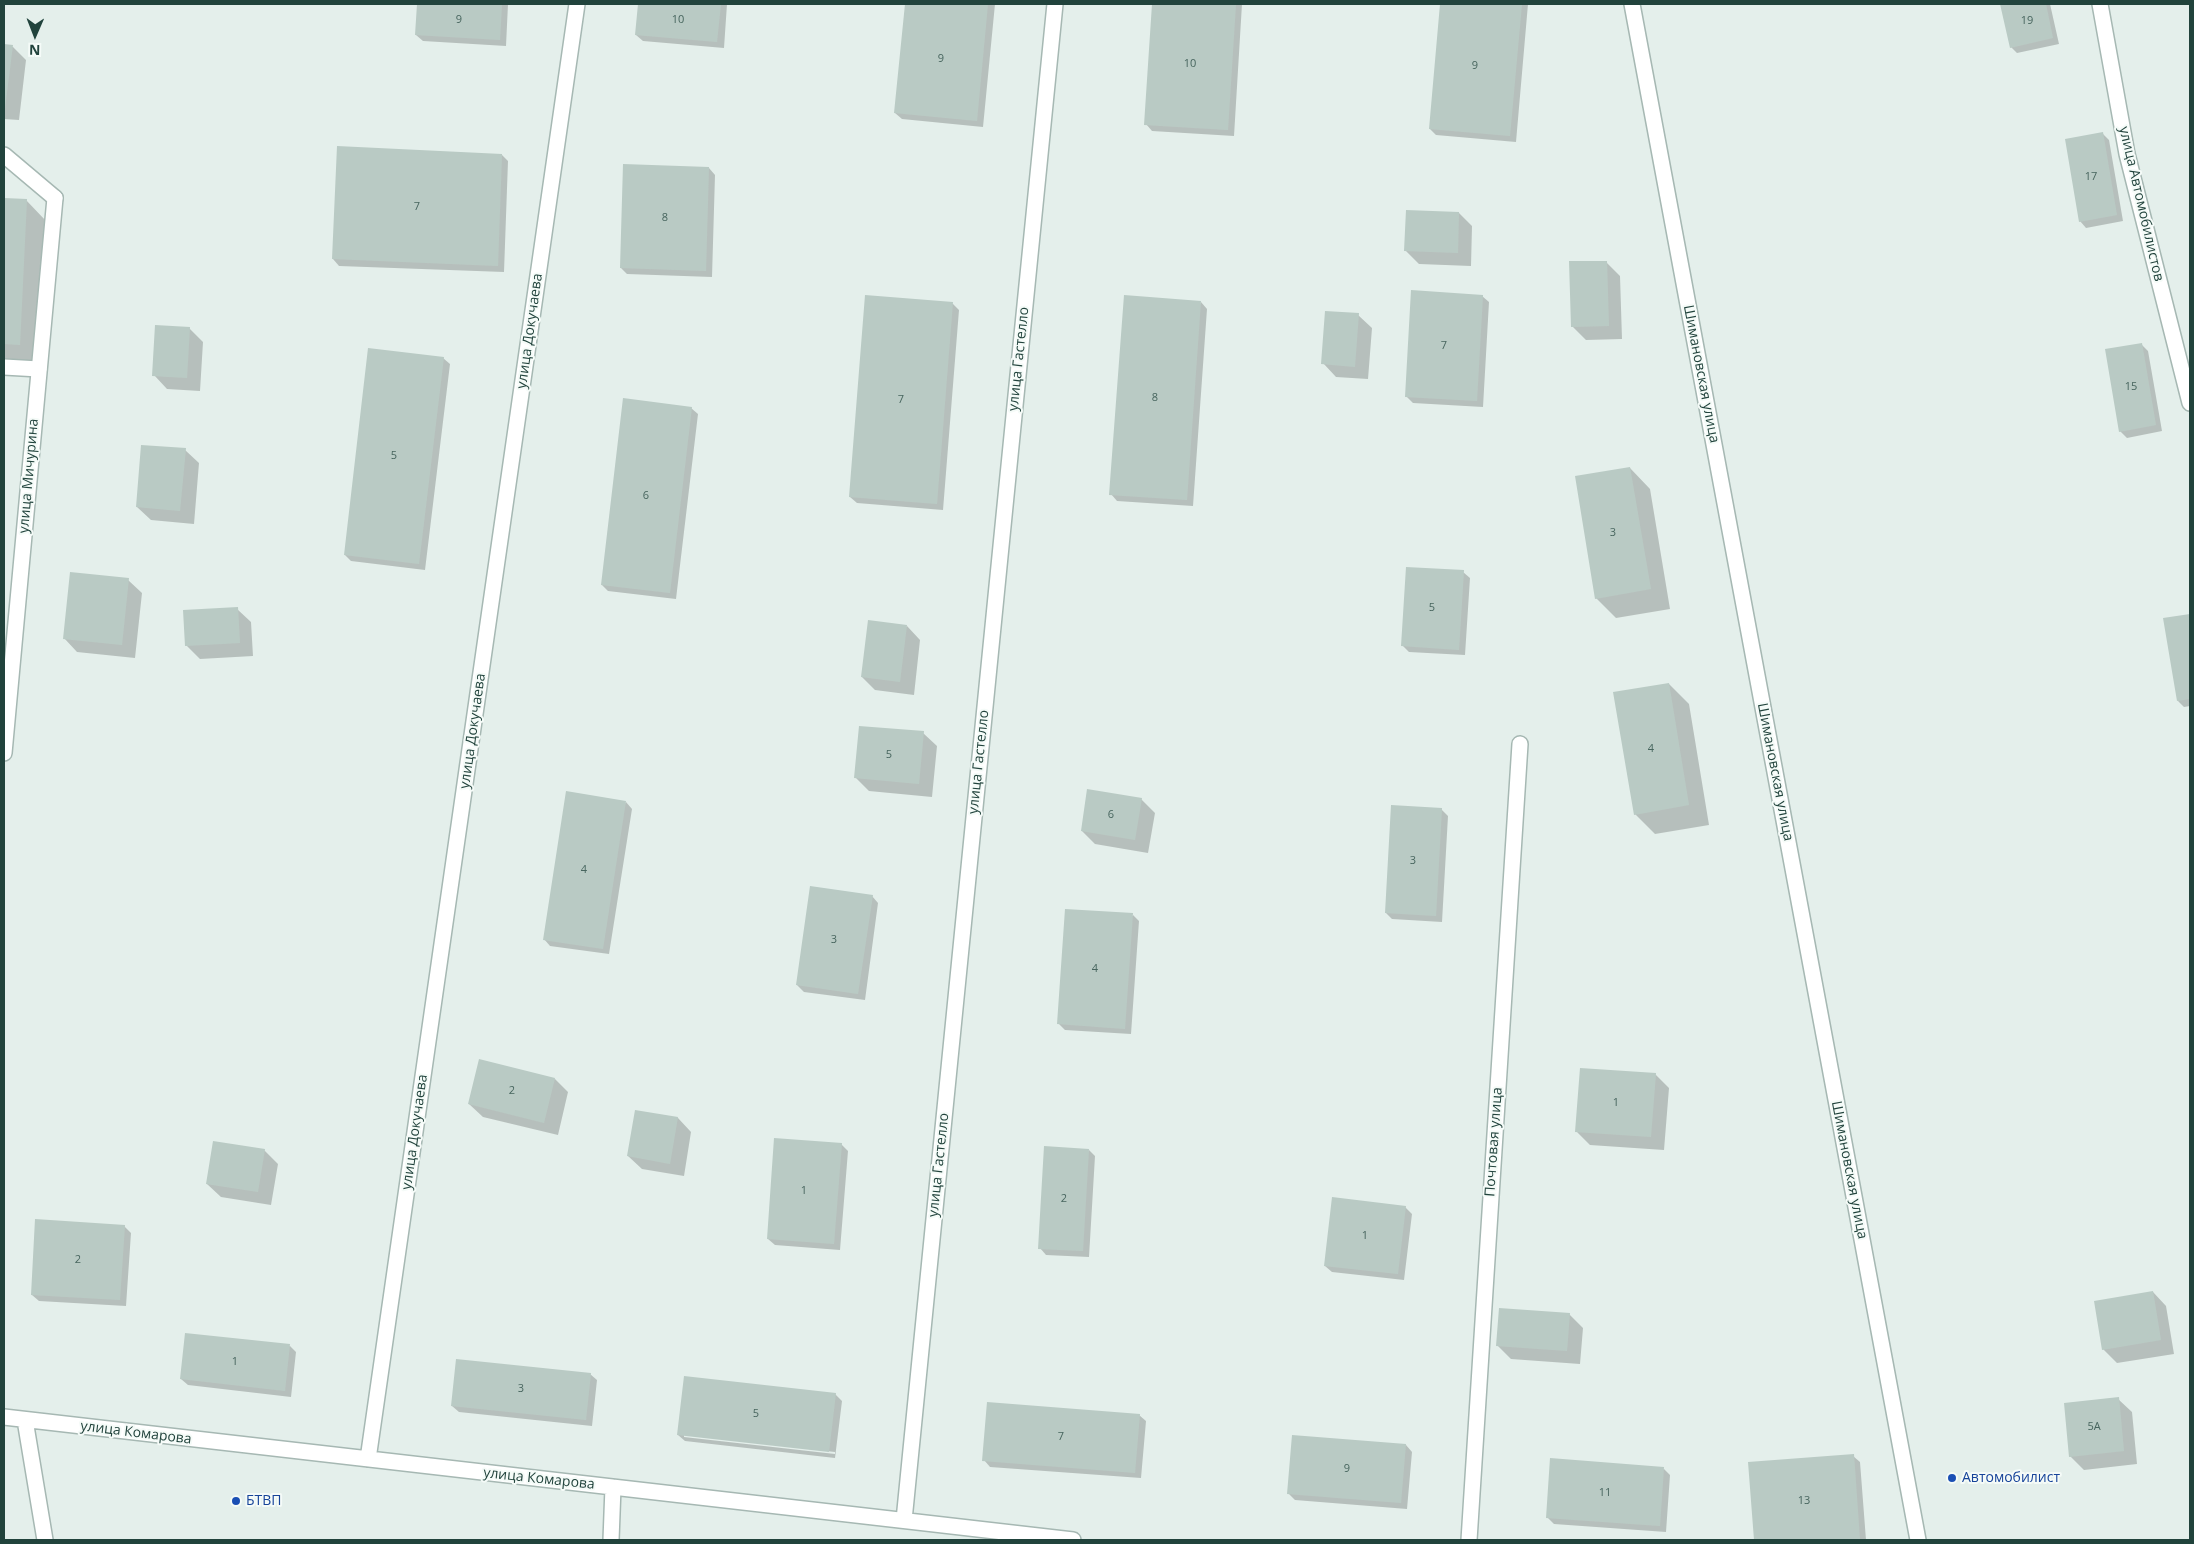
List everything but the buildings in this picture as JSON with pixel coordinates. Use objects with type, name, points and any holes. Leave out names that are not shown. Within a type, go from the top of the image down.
[{"type":"street","name":"улица Докучаева","points":[[368,1459],[577,4]]},
{"type":"street","name":"улица Гастелло","points":[[904,1520],[1055,4]]},
{"type":"street","name":"Шимановская улица","points":[[1632,4],[1918,1540]]},
{"type":"street","name":"улица Автомобилистов","points":[[2100,4],[2127,154],[2190,403]]},
{"type":"street","name":"улица Мичурина","points":[[4,155],[55,198],[4,753]]},
{"type":"street","points":[[4,367],[39,369]]},
{"type":"street","name":"Почтовая улица","points":[[1469,1540],[1520,744]]},
{"type":"street","name":"улица Комарова","points":[[4,1417],[1073,1540]]},
{"type":"street","points":[[24,1420],[45,1540]]},
{"type":"street","points":[[611,1540],[613,1487]]},
{"type":"place","name":"Автомобилист","points":[[1952,1478]]},
{"type":"place","name":"БТВП","points":[[236,1501]]}]
